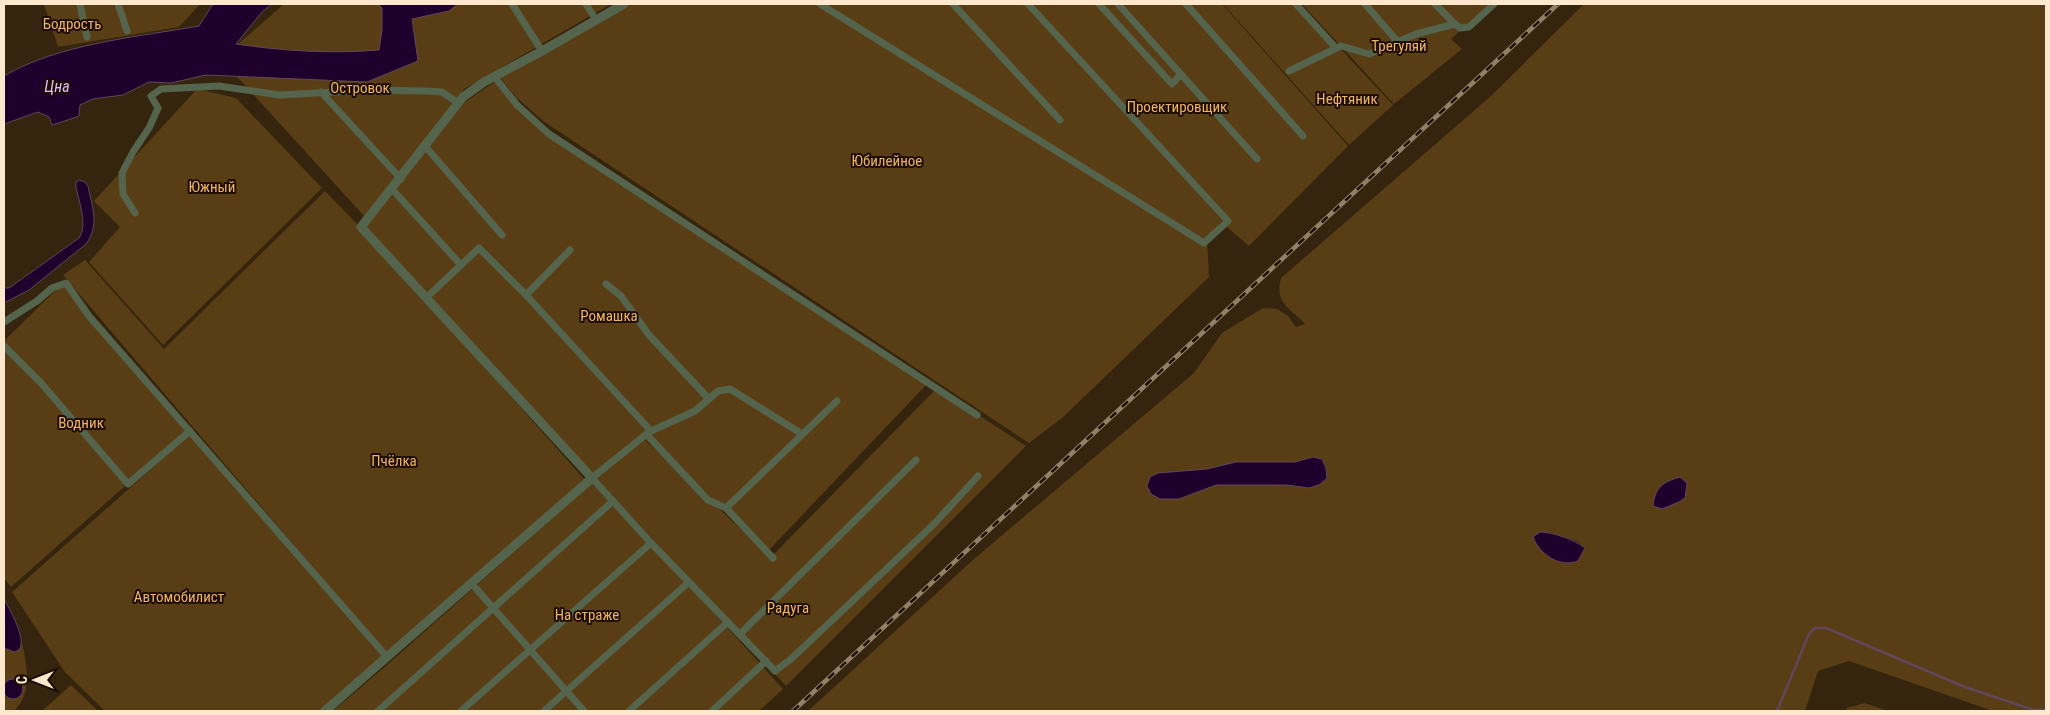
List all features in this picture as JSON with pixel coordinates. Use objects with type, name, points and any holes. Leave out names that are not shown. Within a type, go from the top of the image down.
[{"type":"street","points":[[80,4],[87,37]]},
{"type":"street","points":[[118,4],[127,31]]},
{"type":"street","points":[[512,4],[542,51]]},
{"type":"street","points":[[586,4],[596,20]]},
{"type":"street","points":[[624,4],[474,88],[458,103],[401,179],[361,227],[651,543],[775,671],[791,659],[934,524],[978,476]]},
{"type":"street","points":[[820,4],[1204,243],[1228,221],[1028,4]]},
{"type":"street","points":[[953,4],[1060,120]]},
{"type":"street","points":[[1099,4],[1172,84],[1181,74]]},
{"type":"street","points":[[1118,4],[1257,159]]},
{"type":"street","points":[[1186,4],[1303,136]]},
{"type":"street","points":[[1296,4],[1336,48]]},
{"type":"street","points":[[1364,4],[1398,42]]},
{"type":"street","points":[[1435,4],[1460,28],[1469,27],[1494,4]]},
{"type":"street","points":[[1289,71],[1341,46],[1369,54],[1416,34],[1455,24]]},
{"type":"street","points":[[494,76],[517,105],[549,134],[977,416]]},
{"type":"street","points":[[135,213],[123,194],[122,173],[133,152],[150,128],[158,108],[151,96],[161,89],[219,86],[280,96],[321,92],[426,91],[442,92],[458,103]]},
{"type":"street","points":[[321,92],[401,179]]},
{"type":"street","points":[[425,146],[502,235]]},
{"type":"street","points":[[392,189],[460,265]]},
{"type":"street","points":[[426,298],[479,248],[526,295],[708,500],[726,508],[773,558]]},
{"type":"street","points":[[526,295],[570,250]]},
{"type":"street","points":[[4,322],[38,301],[52,288],[66,283],[89,316],[387,657]]},
{"type":"street","points":[[606,284],[621,296],[649,335],[709,399]]},
{"type":"street","points":[[4,346],[41,383],[128,484],[190,431]]},
{"type":"street","points":[[325,711],[592,478],[649,432],[695,411],[718,391],[730,390],[802,434]]},
{"type":"street","points":[[726,508],[837,401]]},
{"type":"street","points":[[740,634],[916,460]]},
{"type":"street","points":[[378,711],[614,501]]},
{"type":"street","points":[[461,711],[651,543]]},
{"type":"street","points":[[544,711],[689,582]]},
{"type":"street","points":[[472,584],[584,711]]},
{"type":"street","points":[[629,711],[728,622]]},
{"type":"street","points":[[712,711],[766,661]]},
{"type":"green space","name":"Бодрость","points":[[44,4],[200,4],[179,27],[58,47]]},
{"type":"green space","name":"Островок","points":[[284,4],[611,4],[464,89],[365,217],[221,59]]},
{"type":"green space","name":"Юбилейное","points":[[629,4],[1222,4],[1348,146],[1249,246],[1221,222],[1207,239],[1209,277],[1062,418],[1029,443],[543,121],[516,97],[500,77]]},
{"type":"green space","name":"Нефтяник","points":[[1223,4],[1299,4],[1393,105],[1349,145]]},
{"type":"green space","name":"Трегуляй","points":[[1302,4],[1489,4],[1451,39],[1462,49],[1394,104]]},
{"type":"green space","points":[[1584,4],[2046,4],[2046,711],[1993,711],[1849,661],[1818,671],[1805,711],[808,711],[974,559],[1194,373],[1222,333],[1263,308],[1277,309],[1288,316],[1296,327],[1305,324],[1289,309],[1282,299],[1279,287],[1281,278],[1491,96]],"holes":[[[1313,457],[1309,488],[1287,485],[1216,485],[1169,499],[1160,499],[1151,494],[1147,486],[1236,462],[1295,462]],[[1549,532],[1577,541],[1585,548],[1578,561]]]},
{"type":"green space","name":"Ромашка","points":[[496,81],[539,125],[927,384],[768,551],[644,434],[645,440],[771,557],[937,388],[1026,446],[786,686],[597,479],[363,229],[465,102]]},
{"type":"green space","name":"Южный","points":[[197,89],[236,98],[322,188],[163,345],[89,262],[120,227],[94,201]]},
{"type":"green space","name":"Пчёлка","points":[[325,191],[358,225],[584,479],[388,655],[63,275],[85,260],[164,349]]},
{"type":"green space","name":"Водник","points":[[64,282],[187,431],[11,587],[4,578],[4,341]]},
{"type":"green space","name":"Автомобилист","points":[[190,435],[386,658],[322,711],[105,711],[65,672],[12,592]]},
{"type":"green space","name":"На страже","points":[[594,481],[783,689],[759,711],[333,711],[387,665]]},
{"type":"green space","points":[[22,642],[27,670],[24,696],[14,711],[4,711],[4,695],[7,698],[7,681],[4,684],[4,649],[14,652],[21,647]]},
{"type":"green space","points":[[71,685],[98,711],[42,711]]},
{"type":"green space","points":[[1865,703],[1888,711],[1845,711],[1847,708]]},
{"type":"water","name":"Цна","points":[[213,4],[272,4],[262,12],[236,44],[289,50],[343,52],[379,50],[382,30],[382,8],[378,4],[458,4],[449,11],[412,19],[418,61],[367,82],[206,75],[171,83],[149,82],[123,95],[93,99],[80,105],[77,117],[52,125],[49,117],[38,112],[4,124],[4,76],[25,65],[73,49],[124,38],[199,26]]},
{"type":"water","points":[[79,180],[85,182],[88,186],[94,216],[93,230],[86,244],[29,290],[4,303],[4,288],[9,288],[79,238],[82,233],[83,220],[76,187],[76,182]]},
{"type":"water","points":[[1313,457],[1322,459],[1326,468],[1327,478],[1319,485],[1309,488],[1287,485],[1216,485],[1179,499],[1160,499],[1151,494],[1147,486],[1150,477],[1158,473],[1207,469],[1236,462],[1295,462]]},
{"type":"water","points":[[1680,477],[1687,483],[1685,498],[1662,509],[1653,506],[1656,494],[1661,486]]},
{"type":"water","points":[[1540,532],[1564,537],[1585,548],[1578,561],[1564,563],[1551,558],[1540,549],[1533,537]]},
{"type":"water","points":[[4,599],[17,624],[21,639],[19,650],[14,652],[4,648]]},
{"type":"water","points":[[13,679],[20,682],[23,689],[20,696],[13,699],[6,696],[3,689],[6,682]]},
{"type":"waterway","points":[[1777,711],[1809,634],[1815,628],[1826,628],[1965,687],[2034,710],[2046,710]]},
{"type":"railway","points":[[793,711],[1558,4]]},
{"type":"park label","name":"Проектировщик","points":[[1177,107]]},
{"type":"park label","name":"Радуга","points":[[788,608]]}]
